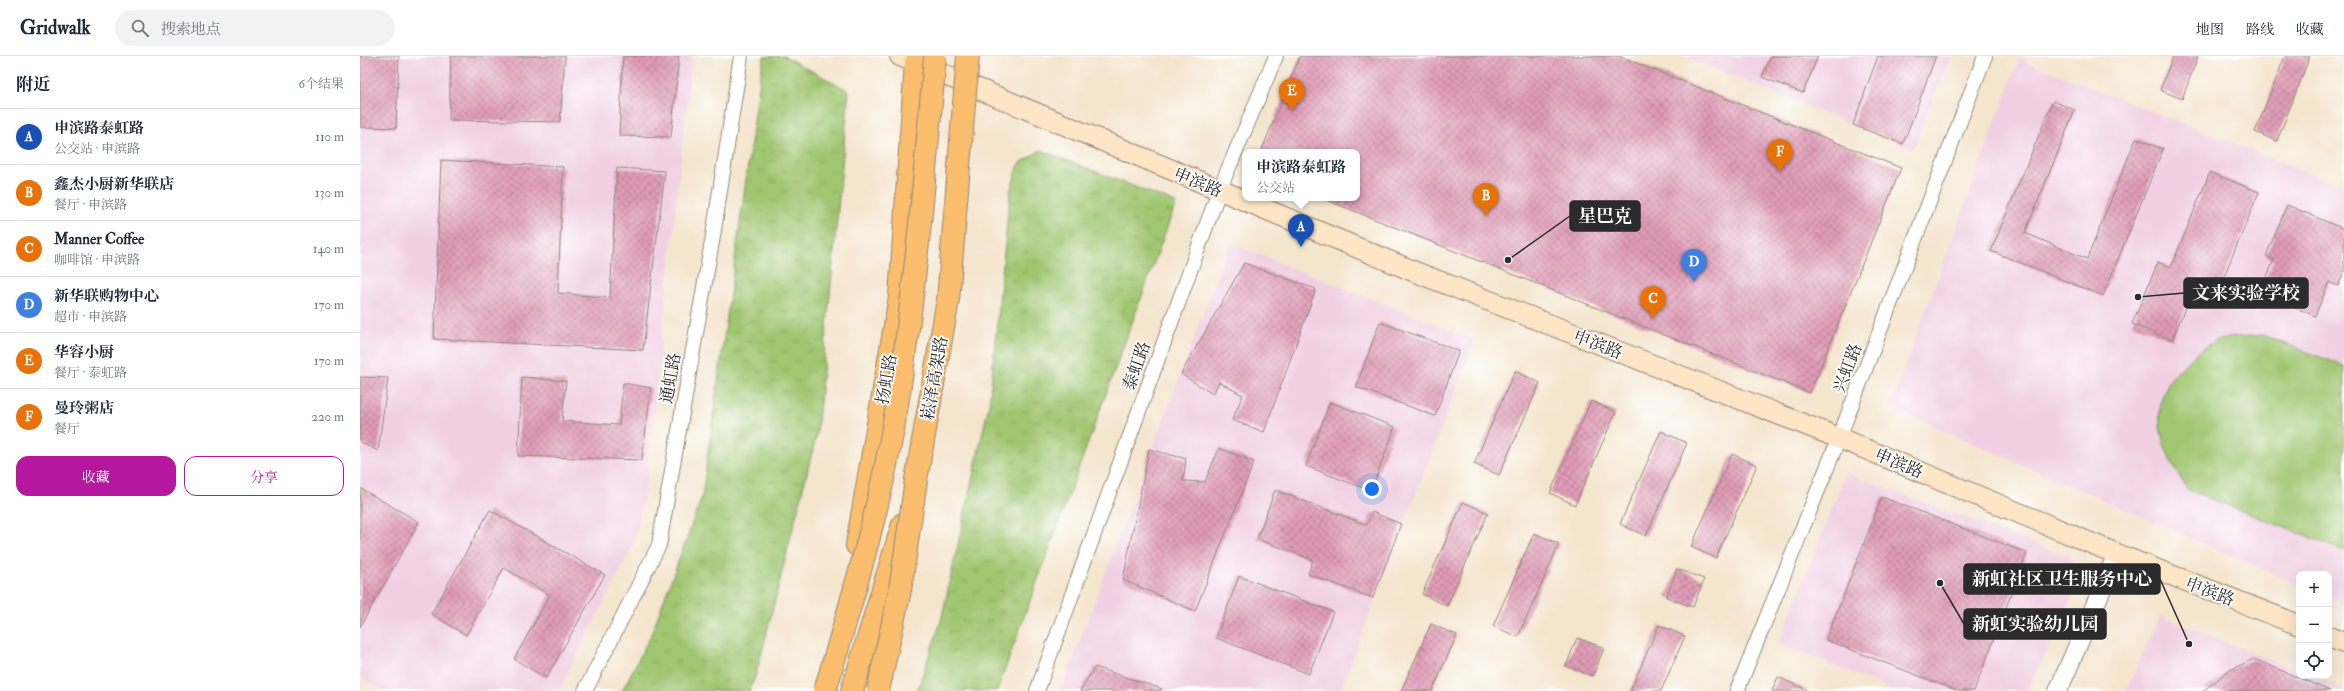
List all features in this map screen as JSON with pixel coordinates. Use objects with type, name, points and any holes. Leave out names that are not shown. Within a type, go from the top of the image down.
[{"type":"main road","name":"崧泽高架路","points":[[852,691],[916,480],[948,300],[968,56]]},
{"type":"main road","points":[[875,691],[939,368],[978,56]]},
{"type":"main road","name":"崧泽高架路","points":[[825,691],[850,607],[877,503],[896,412],[922,203],[917,58]]},
{"type":"main road","name":"申滨路","points":[[917,58],[975,86],[996,98],[1242,201]]},
{"type":"main road","name":"扬虹路","points":[[819,691],[860,532],[900,297],[917,58]]},
{"type":"main road","name":"申滨路","points":[[1242,201],[1413,271],[1839,438],[2117,554],[2296,625]]},
{"type":"main road","points":[[878,691],[900,590],[916,480]]},
{"type":"main road","points":[[2332,638],[2344,643]]},
{"type":"street","name":"通虹路","points":[[585,691],[659,545],[713,236],[741,56]]},
{"type":"street","name":"泰虹路","points":[[1037,691],[1218,191],[1276,56]]},
{"type":"street","name":"兴虹路","points":[[1737,691],[1839,438],[1985,56]]},
{"type":"street","points":[[2058,691],[2117,554]]},
{"type":"shaded area","points":[[360,56],[692,56],[646,484],[634,543],[559,691],[385,691],[360,677]]},
{"type":"shaded area","points":[[1684,56],[1951,56],[1913,149]]},
{"type":"shaded area","points":[[2019,59],[2344,187],[2344,605],[2332,599],[2332,571],[2296,571],[2296,584],[1890,407]]},
{"type":"shaded area","points":[[1230,243],[1475,340],[1340,691],[1061,691]]},
{"type":"shaded area","points":[[1846,473],[2069,557],[2076,565],[2077,589],[2027,691],[1894,691],[1779,643]]},
{"type":"shaded area","points":[[2160,616],[2296,670],[2296,679],[2319,679],[2344,689],[2344,691],[2126,691]]},
{"type":"green space","points":[[784,56],[849,91],[817,433],[756,675],[749,691],[622,691],[651,635],[702,497],[760,78],[764,57]]},
{"type":"green space","points":[[1041,150],[1176,203],[997,691],[917,691],[941,621],[989,404],[1010,192],[1019,164]]},
{"type":"green space","points":[[2262,335],[2344,366],[2344,551],[2188,490],[2167,451],[2162,437],[2160,409],[2163,395],[2170,380],[2185,364],[2206,346],[2214,342],[2231,338]]},
{"type":"building","points":[[360,56],[399,56],[396,128],[360,127]]},
{"type":"building","points":[[451,56],[565,56],[560,122],[449,120]]},
{"type":"building","points":[[623,56],[679,56],[671,137],[619,136]]},
{"type":"building","points":[[1300,56],[1619,56],[1901,168],[1810,393],[1329,201],[1360,201],[1360,149],[1262,149]]},
{"type":"building","points":[[1771,56],[1818,56],[1803,93],[1762,77]]},
{"type":"building","points":[[1878,56],[1936,56],[1903,144],[1853,125]]},
{"type":"building","points":[[2173,56],[2198,56],[2182,99],[2160,90]]},
{"type":"building","points":[[2285,56],[2310,56],[2277,141],[2255,132]]},
{"type":"building","points":[[2053,101],[2075,110],[2025,233],[2087,259],[2136,138],[2163,149],[2103,296],[1991,251]]},
{"type":"building","points":[[441,160],[563,167],[558,293],[610,298],[617,168],[665,171],[643,350],[434,339]]},
{"type":"building","points":[[2210,172],[2259,192],[2215,298],[2193,289],[2172,340],[2132,324],[2158,262],[2171,267]]},
{"type":"building","points":[[2287,205],[2344,229],[2344,272],[2338,286],[2329,282],[2315,316],[2260,293],[2274,260],[2266,256]]},
{"type":"building","points":[[1244,263],[1316,289],[1264,432],[1232,420],[1243,395],[1219,382],[1213,394],[1181,374]]},
{"type":"building","points":[[1380,322],[1459,351],[1435,416],[1356,387]]},
{"type":"building","points":[[1515,371],[1540,383],[1499,475],[1474,464]]},
{"type":"building","points":[[360,377],[388,378],[378,451],[360,442]]},
{"type":"building","points":[[522,377],[566,381],[562,421],[619,425],[623,383],[651,388],[642,460],[518,456]]},
{"type":"building","points":[[1591,401],[1616,412],[1575,505],[1550,493]]},
{"type":"building","points":[[1330,402],[1395,427],[1371,491],[1306,466]]},
{"type":"building","points":[[1661,431],[1687,443],[1646,536],[1620,524]]},
{"type":"building","points":[[1219,448],[1254,462],[1195,611],[1123,580],[1149,449],[1186,459],[1183,481],[1205,482]]},
{"type":"building","points":[[1732,454],[1757,465],[1716,558],[1691,547]]},
{"type":"building","points":[[360,488],[419,522],[360,627]]},
{"type":"building","points":[[1275,490],[1367,525],[1372,512],[1401,524],[1373,598],[1308,574],[1313,560],[1257,539]]},
{"type":"building","points":[[1882,497],[2027,553],[1974,691],[1958,691],[1826,640]]},
{"type":"building","points":[[1463,502],[1488,513],[1447,606],[1422,594]]},
{"type":"building","points":[[490,510],[605,575],[546,678],[514,659],[550,595],[504,568],[466,635],[431,614]]},
{"type":"building","points":[[1534,533],[1559,544],[1518,637],[1493,626]]},
{"type":"building","points":[[1677,569],[1704,579],[1693,607],[1666,597]]},
{"type":"building","points":[[1239,576],[1333,612],[1309,674],[1216,638]]},
{"type":"building","points":[[1431,624],[1457,635],[1432,691],[1401,691]]},
{"type":"building","points":[[1659,625],[1685,636],[1661,691],[1630,691]]},
{"type":"building","points":[[1577,638],[1604,648],[1593,676],[1566,666]]},
{"type":"building","points":[[2254,659],[2296,677],[2296,679],[2302,679],[2330,691],[2203,691],[2228,671]]},
{"type":"building","points":[[1095,667],[1162,689],[1161,691],[1080,691]]},
{"type":"building","points":[[1778,677],[1809,691],[1772,691]]},
{"type":"place","name":"华容小厨","points":[[1292,111]]},
{"type":"place","name":"曼玲粥店","points":[[1780,172]]},
{"type":"place","name":"鑫杰小厨新华联店","points":[[1486,216]]},
{"type":"place","name":"申滨路泰虹路","points":[[1301,247]]},
{"type":"place","name":"星巴克","points":[[1508,260]]},
{"type":"place","name":"新华联购物中心","points":[[1694,282]]},
{"type":"place","name":"文来实验学校","points":[[2138,297]]},
{"type":"place","name":"Manner Coffee","points":[[1653,319]]},
{"type":"place","name":"新虹实验幼儿园","points":[[1940,583]]},
{"type":"place","name":"新虹社区卫生服务中心","points":[[2189,644]]}]
